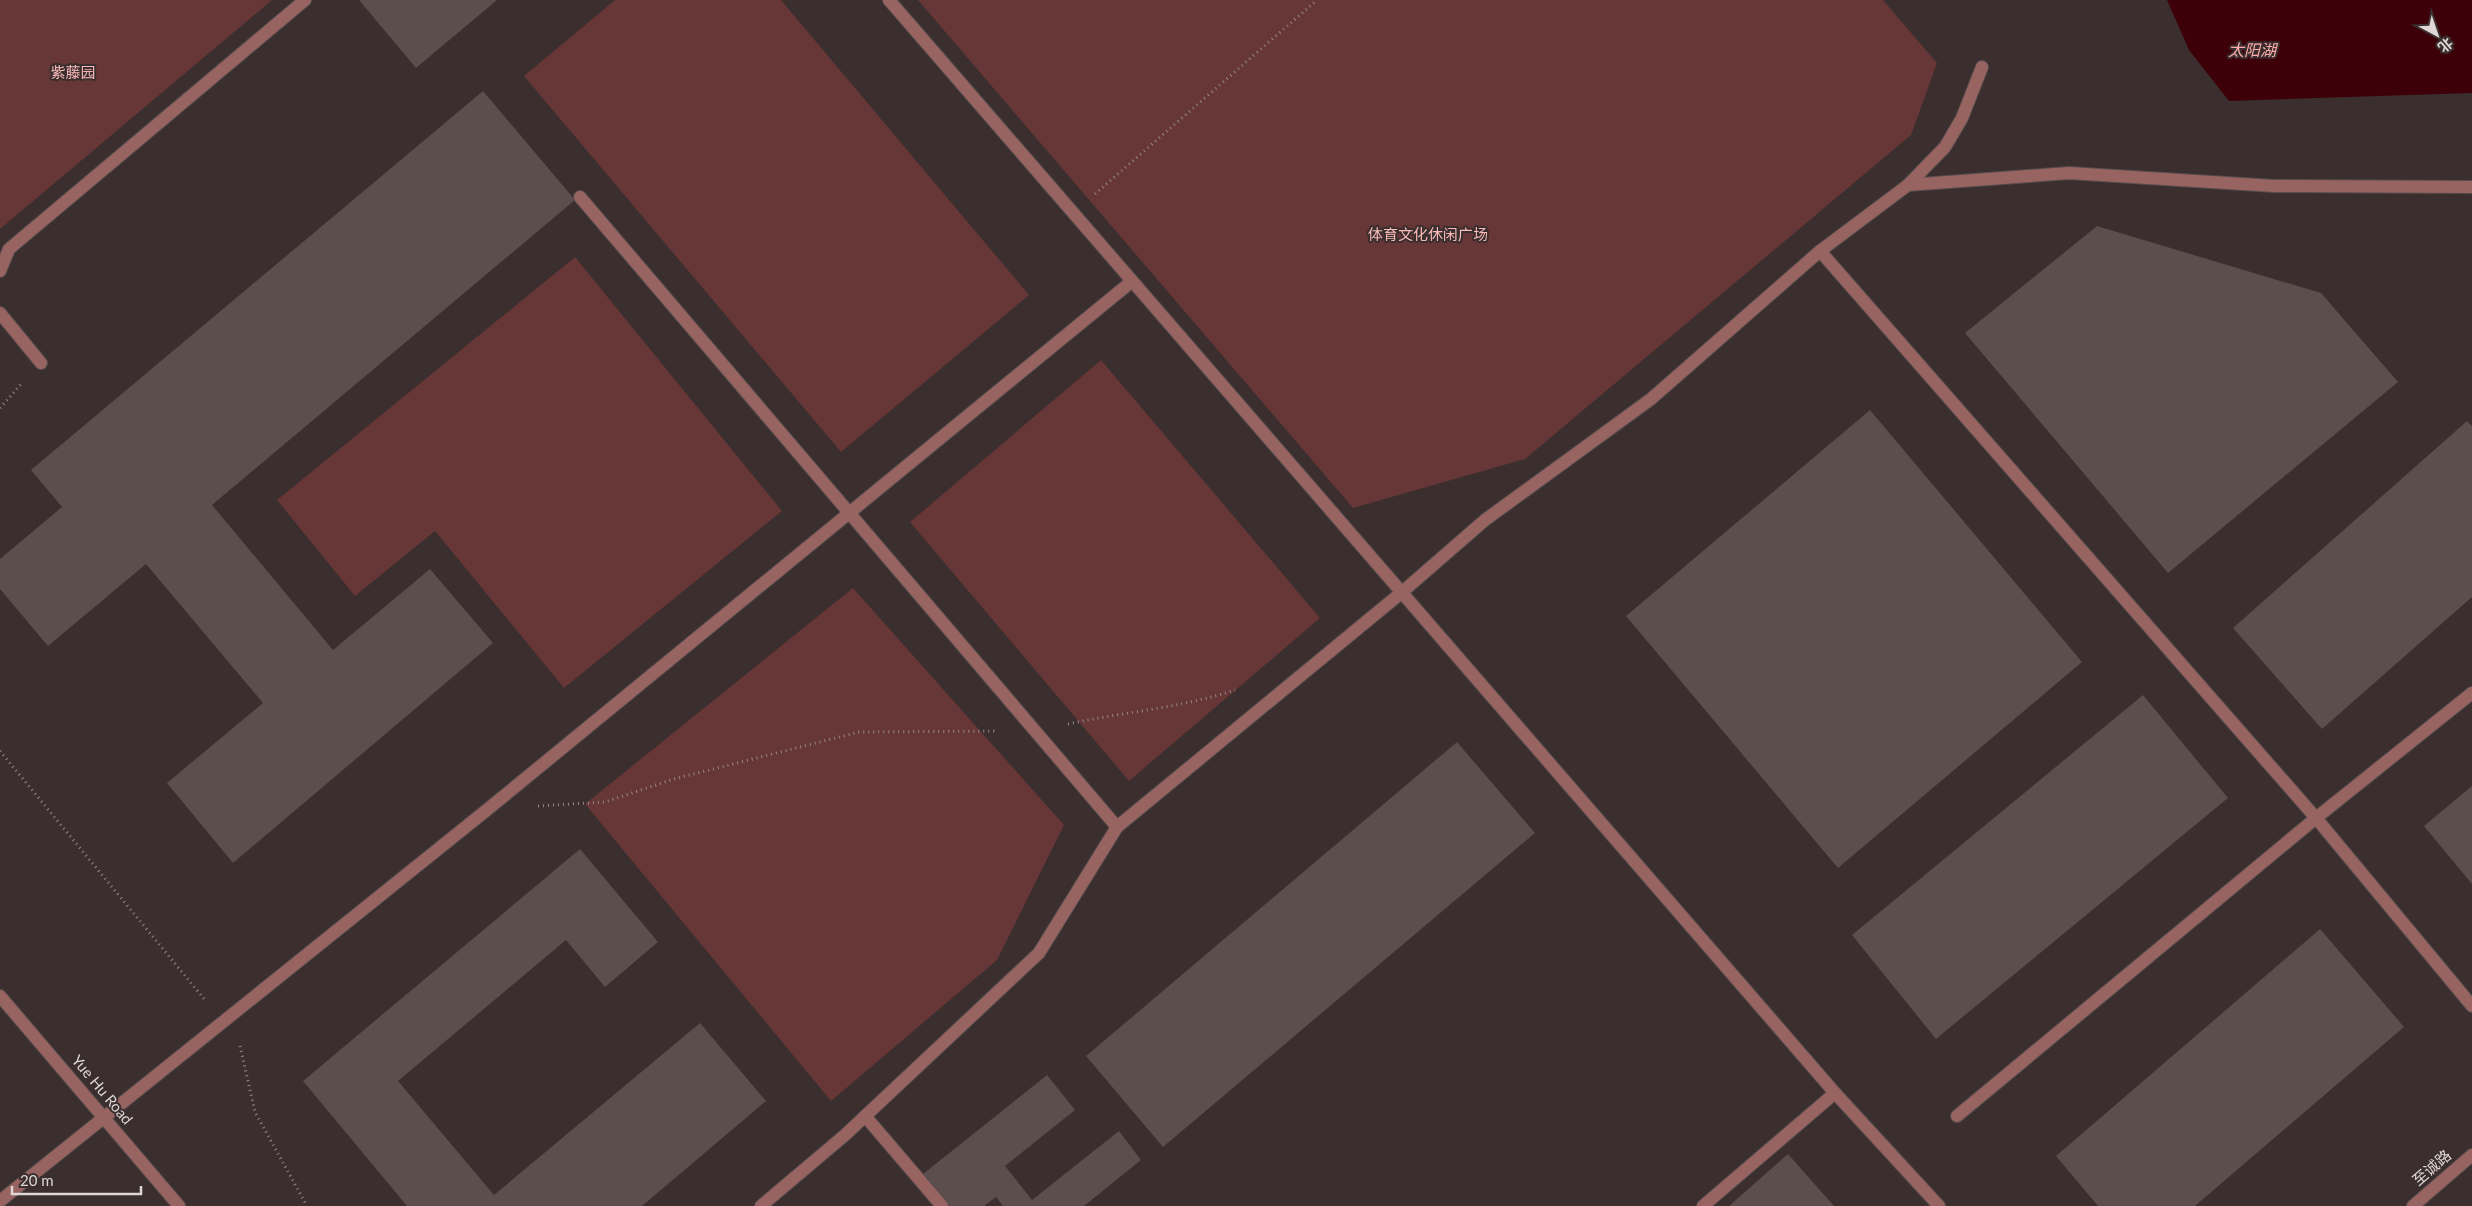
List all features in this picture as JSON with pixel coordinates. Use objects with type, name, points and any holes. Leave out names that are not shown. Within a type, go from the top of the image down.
[{"type":"street","points":[[0,272],[9,249],[305,0]]},
{"type":"street","points":[[889,0],[1131,282],[1835,1093],[1939,1206]]},
{"type":"street","points":[[760,1206],[865,1116],[1039,953],[1117,827],[1314,663],[1402,593],[1485,520],[1651,399],[1820,251],[1908,184],[1945,147],[1962,118],[1982,67]]},
{"type":"street","points":[[1908,184],[2068,173],[2274,186],[2472,187]]},
{"type":"street","points":[[580,196],[850,510],[1035,732],[1117,827]]},
{"type":"street","points":[[1820,251],[2316,818],[2472,1006]]},
{"type":"street","points":[[0,1201],[222,1020],[488,808],[1131,282]]},
{"type":"street","points":[[0,313],[41,363]]},
{"type":"street","points":[[1958,1116],[2316,818],[2472,693]]},
{"type":"street","name":"Yue Hu Road","points":[[0,996],[179,1206]]},
{"type":"street","points":[[1703,1206],[1835,1093]]},
{"type":"street","points":[[865,1116],[942,1206]]},
{"type":"street","name":"至诚路","points":[[2413,1206],[2472,1155]]},
{"type":"path","points":[[1073,214],[1316,0]]},
{"type":"path","points":[[536,806],[605,802],[674,780],[859,732],[1035,732],[1106,716],[1160,709],[1242,688]]},
{"type":"path","points":[[0,751],[238,1040],[255,1112],[307,1206]]},
{"type":"green space","name":"紫藤园","points":[[0,0],[272,0],[0,229]]},
{"type":"green space","points":[[615,0],[781,0],[1029,295],[841,452],[524,76]]},
{"type":"green space","name":"体育文化休闲广场","points":[[918,0],[1883,0],[1937,63],[1911,135],[1525,459],[1353,508]]},
{"type":"green space","points":[[575,257],[782,511],[564,688],[435,531],[355,596],[277,500]]},
{"type":"green space","points":[[1101,360],[1320,618],[1129,781],[910,522]]},
{"type":"green space","points":[[853,588],[1064,825],[997,960],[831,1101],[585,804]]},
{"type":"water","name":"太阳湖","points":[[2167,0],[2472,0],[2472,93],[2229,101],[2189,50]]},
{"type":"building","points":[[359,0],[497,0],[416,68]]},
{"type":"building","points":[[483,91],[575,200],[212,505],[333,650],[430,569],[493,643],[233,863],[167,783],[263,703],[146,564],[48,646],[0,589],[0,559],[62,507],[31,470]]},
{"type":"building","points":[[2097,226],[2321,293],[2398,382],[2168,573],[1965,333]]},
{"type":"building","points":[[1870,410],[2082,662],[1838,868],[1626,616]]},
{"type":"building","points":[[2467,421],[2472,426],[2472,597],[2322,729],[2233,628]]},
{"type":"building","points":[[2143,695],[2228,798],[1936,1039],[1852,935]]},
{"type":"building","points":[[1457,742],[1535,833],[1163,1147],[1086,1056]]},
{"type":"building","points":[[2472,786],[2472,884],[2424,826]]},
{"type":"building","points":[[580,849],[658,942],[605,987],[566,940],[398,1081],[494,1195],[700,1023],[766,1101],[642,1206],[407,1206],[303,1081]]},
{"type":"building","points":[[2320,929],[2404,1027],[2195,1206],[2098,1206],[2056,1156]]},
{"type":"building","points":[[1047,1075],[1075,1110],[1005,1166],[1032,1200],[1119,1131],[1141,1160],[1084,1206],[1003,1206],[996,1197],[984,1206],[949,1206],[923,1174]]},
{"type":"building","points":[[1788,1154],[1834,1206],[1729,1206]]}]
